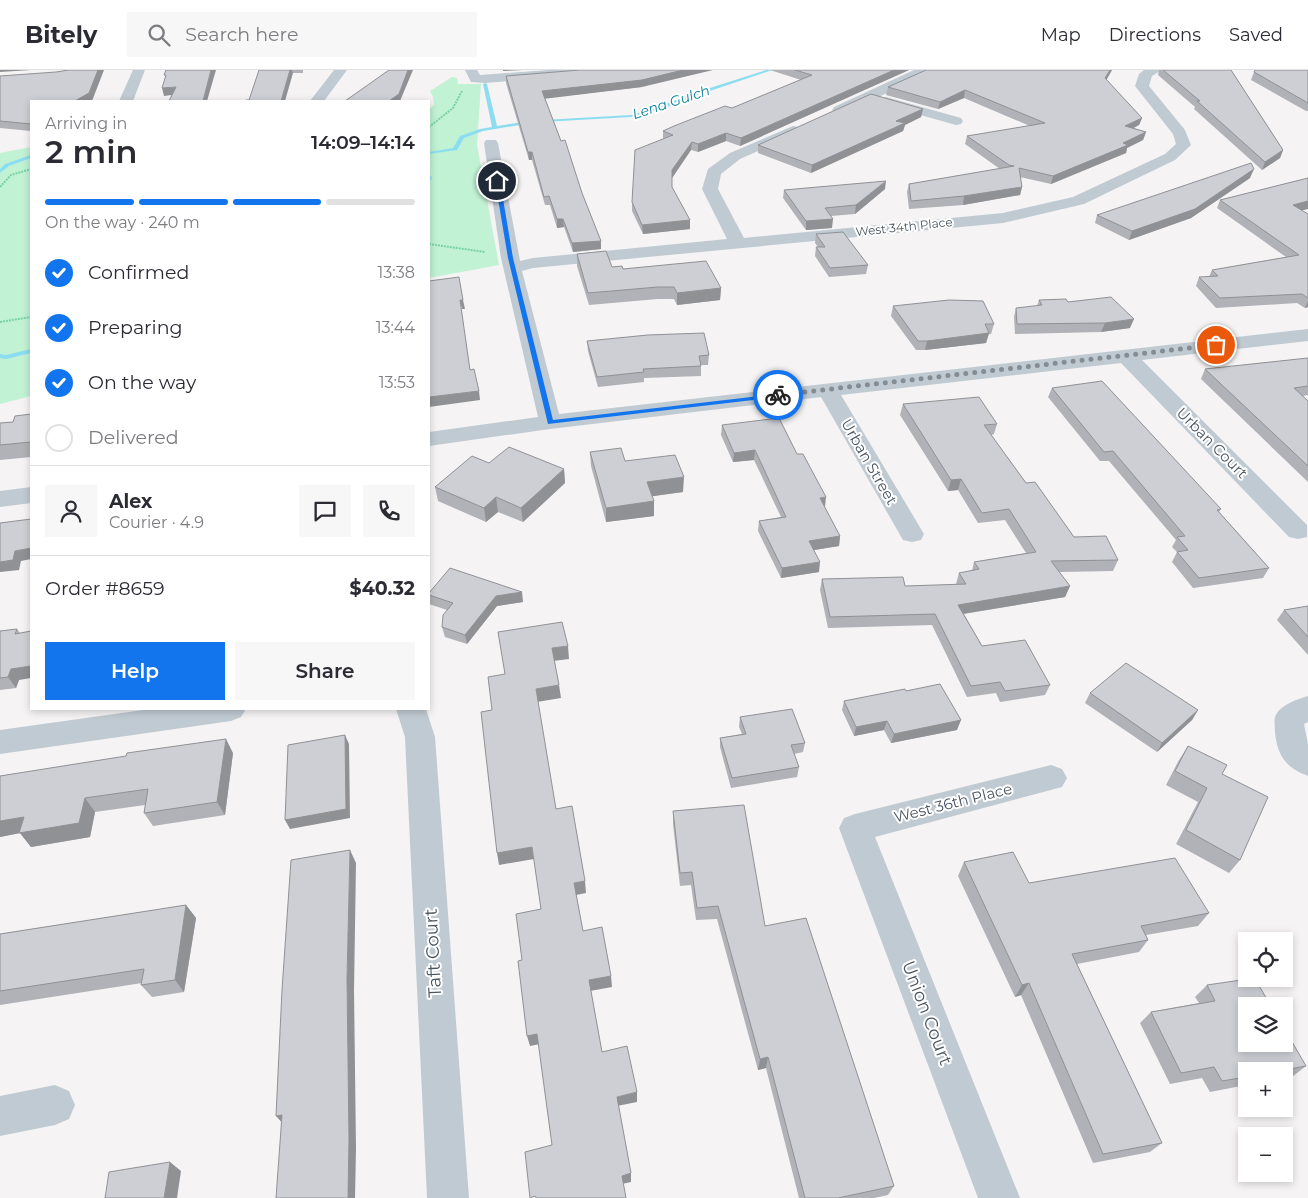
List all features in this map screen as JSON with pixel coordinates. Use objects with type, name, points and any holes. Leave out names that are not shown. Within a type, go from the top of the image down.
[{"type":"street","points":[[126,100],[139,70]]},
{"type":"street","points":[[318,100],[341,70]]},
{"type":"street","points":[[473,74],[572,74],[599,70]]},
{"type":"street","points":[[826,116],[925,70]]},
{"type":"street","name":"West 34th Place","points":[[512,263],[533,263],[1003,218],[1078,201],[1170,157],[1184,145],[1180,133],[1142,86],[1146,74],[1156,70]]},
{"type":"street","points":[[870,96],[956,121]]},
{"type":"street","points":[[738,244],[710,189],[714,172],[735,156],[808,124]]},
{"type":"street","points":[[491,142],[512,263],[550,422]]},
{"type":"street","points":[[430,439],[550,422],[1308,334]]},
{"type":"street","name":"Urban Court","points":[[1125,355],[1298,531]]},
{"type":"street","name":"Urban Street","points":[[827,390],[912,534]]},
{"type":"street","points":[[0,499],[30,495]]},
{"type":"street","points":[[1308,707],[1289,719],[1292,748],[1308,763]]},
{"type":"street","points":[[0,742],[224,710]]},
{"type":"street","name":"Taft Court","points":[[411,710],[420,737],[448,1198]]},
{"type":"street","name":"West 36th Place","points":[[855,828],[1052,778]]},
{"type":"street","name":"Union Court","points":[[855,828],[999,1198]]},
{"type":"street","points":[[0,1116],[55,1105]]},
{"type":"path","points":[[430,125],[445,117],[458,105],[464,82],[473,74]]},
{"type":"path","points":[[0,187],[11,174],[30,169]]},
{"type":"path","points":[[430,244],[465,248],[512,263]]},
{"type":"path","points":[[0,322],[30,317]]},
{"type":"green space","points":[[452,77],[457,78],[458,84],[481,84],[477,145],[499,265],[430,278],[430,108],[434,105],[430,91]]},
{"type":"green space","points":[[30,147],[30,396],[0,404],[0,153]]},
{"type":"building","points":[[98,70],[89,93],[77,100],[30,100],[30,124],[0,121],[0,76]]},
{"type":"building","points":[[166,70],[211,70],[203,100],[170,100],[176,87],[162,88],[166,75],[164,75]]},
{"type":"building","points":[[259,70],[290,70],[281,100],[249,100]]},
{"type":"building","points":[[389,70],[408,70],[399,94],[390,100],[346,100]]},
{"type":"building","points":[[580,70],[683,70],[642,80],[542,91],[561,141],[565,140],[582,193],[601,241],[572,243],[563,219],[557,219],[549,196],[544,197],[532,152],[528,152],[506,76]]},
{"type":"building","points":[[795,70],[894,70],[741,138],[726,133],[698,144],[692,142],[672,170],[672,187],[690,220],[642,225],[632,202],[635,150],[673,135],[663,131],[674,126],[725,106],[732,108],[812,75]]},
{"type":"building","points":[[926,70],[1110,70],[1105,78],[1142,118],[1125,126],[1146,132],[1123,143],[1128,145],[1053,176],[1019,168],[1022,187],[964,196],[911,201],[909,184],[1014,166],[1009,165],[967,136],[1045,123],[965,90],[940,102],[888,87]]},
{"type":"building","points":[[1163,70],[1231,70],[1283,150],[1265,162],[1197,101],[1200,101]]},
{"type":"building","points":[[1255,70],[1308,70],[1308,103],[1254,72]]},
{"type":"building","points":[[871,94],[923,109],[896,121],[905,123],[812,165],[758,145]]},
{"type":"building","points":[[1251,163],[1254,169],[1195,209],[1132,231],[1097,215]]},
{"type":"building","points":[[1308,178],[1308,201],[1293,205],[1308,214],[1308,298],[1302,294],[1220,298],[1199,277],[1218,276],[1212,270],[1299,255],[1220,200]]},
{"type":"building","points":[[886,181],[856,205],[825,208],[833,219],[806,221],[784,190]]},
{"type":"building","points":[[843,232],[868,265],[830,268],[816,247],[825,247],[816,234]]},
{"type":"building","points":[[606,251],[612,267],[622,266],[623,269],[706,261],[721,288],[677,293],[674,287],[658,287],[588,293],[577,254]]},
{"type":"building","points":[[459,277],[463,300],[460,300],[470,370],[474,369],[479,391],[430,397],[430,281]]},
{"type":"building","points":[[1111,297],[1134,319],[1105,323],[1017,324],[1016,308],[1042,305],[1039,300],[1066,299],[1068,302]]},
{"type":"building","points":[[949,300],[983,301],[994,324],[985,324],[989,333],[918,341],[893,306]]},
{"type":"building","points":[[704,333],[709,355],[699,356],[701,366],[643,369],[644,372],[597,377],[587,341],[648,335]]},
{"type":"building","points":[[1308,358],[1308,386],[1294,388],[1308,401],[1308,466],[1205,369]]},
{"type":"building","points":[[1102,381],[1221,509],[1217,510],[1269,568],[1199,578],[1177,552],[1188,550],[1177,537],[1185,536],[1113,451],[1104,452],[1052,388]]},
{"type":"building","points":[[979,397],[997,424],[984,425],[1026,483],[1035,482],[1074,537],[1106,536],[1118,560],[1051,561],[1070,586],[958,605],[982,646],[1025,640],[1050,685],[1005,691],[1000,682],[971,686],[935,614],[830,617],[822,579],[903,577],[905,586],[966,584],[959,573],[979,569],[974,562],[1036,552],[1009,509],[982,513],[961,479],[951,480],[903,404]]},
{"type":"building","points":[[30,414],[30,442],[0,445],[0,423],[13,422],[15,416]]},
{"type":"building","points":[[779,418],[797,454],[803,454],[826,497],[820,498],[840,536],[809,541],[820,562],[782,568],[759,521],[786,517],[755,450],[734,453],[722,425]]},
{"type":"building","points":[[509,447],[564,469],[521,508],[496,497],[484,508],[435,487],[472,456],[489,463]]},
{"type":"building","points":[[621,448],[625,461],[675,455],[684,477],[647,482],[654,501],[606,508],[590,452]]},
{"type":"building","points":[[30,519],[30,548],[15,551],[13,560],[0,562],[0,523]]},
{"type":"building","points":[[450,568],[522,592],[496,596],[465,635],[442,627],[443,615],[453,603],[430,595],[430,592]]},
{"type":"building","points":[[1308,606],[1308,637],[1284,610]]},
{"type":"building","points":[[562,622],[568,646],[552,648],[559,685],[536,689],[556,809],[572,806],[585,881],[574,883],[583,931],[602,927],[611,976],[589,980],[602,1052],[627,1046],[637,1092],[617,1097],[631,1173],[622,1176],[626,1198],[536,1198],[535,1196],[530,1198],[525,1152],[552,1145],[537,1034],[527,1036],[518,961],[522,960],[516,914],[541,909],[532,847],[497,853],[481,712],[492,710],[488,677],[505,674],[498,632]]},
{"type":"building","points":[[17,629],[15,634],[30,631],[30,666],[11,669],[8,677],[0,678],[0,631]]},
{"type":"building","points":[[1126,663],[1198,710],[1162,743],[1090,693]]},
{"type":"building","points":[[940,684],[961,720],[894,734],[887,721],[856,727],[844,701],[905,689],[906,691]]},
{"type":"building","points":[[792,709],[805,743],[791,745],[799,767],[732,778],[720,738],[746,734],[740,717]]},
{"type":"building","points":[[345,735],[346,809],[285,820],[288,745]]},
{"type":"building","points":[[226,739],[217,802],[144,813],[148,789],[85,798],[79,823],[19,833],[24,817],[0,821],[0,776],[126,756],[127,753]]},
{"type":"building","points":[[1188,746],[1227,765],[1222,774],[1268,797],[1240,860],[1186,830],[1207,788],[1175,771]]},
{"type":"building","points":[[744,805],[765,926],[806,918],[894,1186],[838,1198],[805,1198],[768,1057],[760,1059],[718,906],[697,908],[692,872],[680,873],[673,811]]},
{"type":"building","points":[[350,850],[347,978],[348,1198],[276,1198],[282,1115],[276,1116],[291,860]]},
{"type":"building","points":[[1013,852],[1029,883],[1175,858],[1209,913],[1141,926],[1148,940],[1072,954],[1162,1143],[1103,1154],[1029,983],[1022,985],[964,862]]},
{"type":"building","points":[[186,905],[175,980],[141,985],[144,969],[0,991],[0,934]]},
{"type":"building","points":[[1238,980],[1238,987],[1260,987],[1266,997],[1238,997],[1238,1052],[1293,1052],[1293,1044],[1306,1066],[1293,1068],[1293,1062],[1238,1062],[1238,1078],[1222,1081],[1214,1067],[1181,1073],[1151,1012],[1215,1001],[1207,985]]},
{"type":"building","points":[[170,1162],[164,1198],[105,1198],[109,1172]]},
{"type":"waterway","name":"Lena Gulch","points":[[543,121],[631,116],[658,109],[690,96],[770,70]]},
{"type":"waterway","points":[[485,84],[495,128]]},
{"type":"waterway","name":"Lena Gulch","points":[[495,128],[530,122]]},
{"type":"waterway","name":"Lena Gulch","points":[[430,153],[455,149],[462,137],[495,128]]},
{"type":"waterway","points":[[0,172],[7,165],[30,156]]},
{"type":"waterway","name":"Lena Gulch","points":[[0,356],[6,357],[30,351]]},
{"type":"way so far","points":[[778,395],[1216,345]]},
{"type":"route","points":[[497,181],[510,258],[550,422],[778,395]]}]
